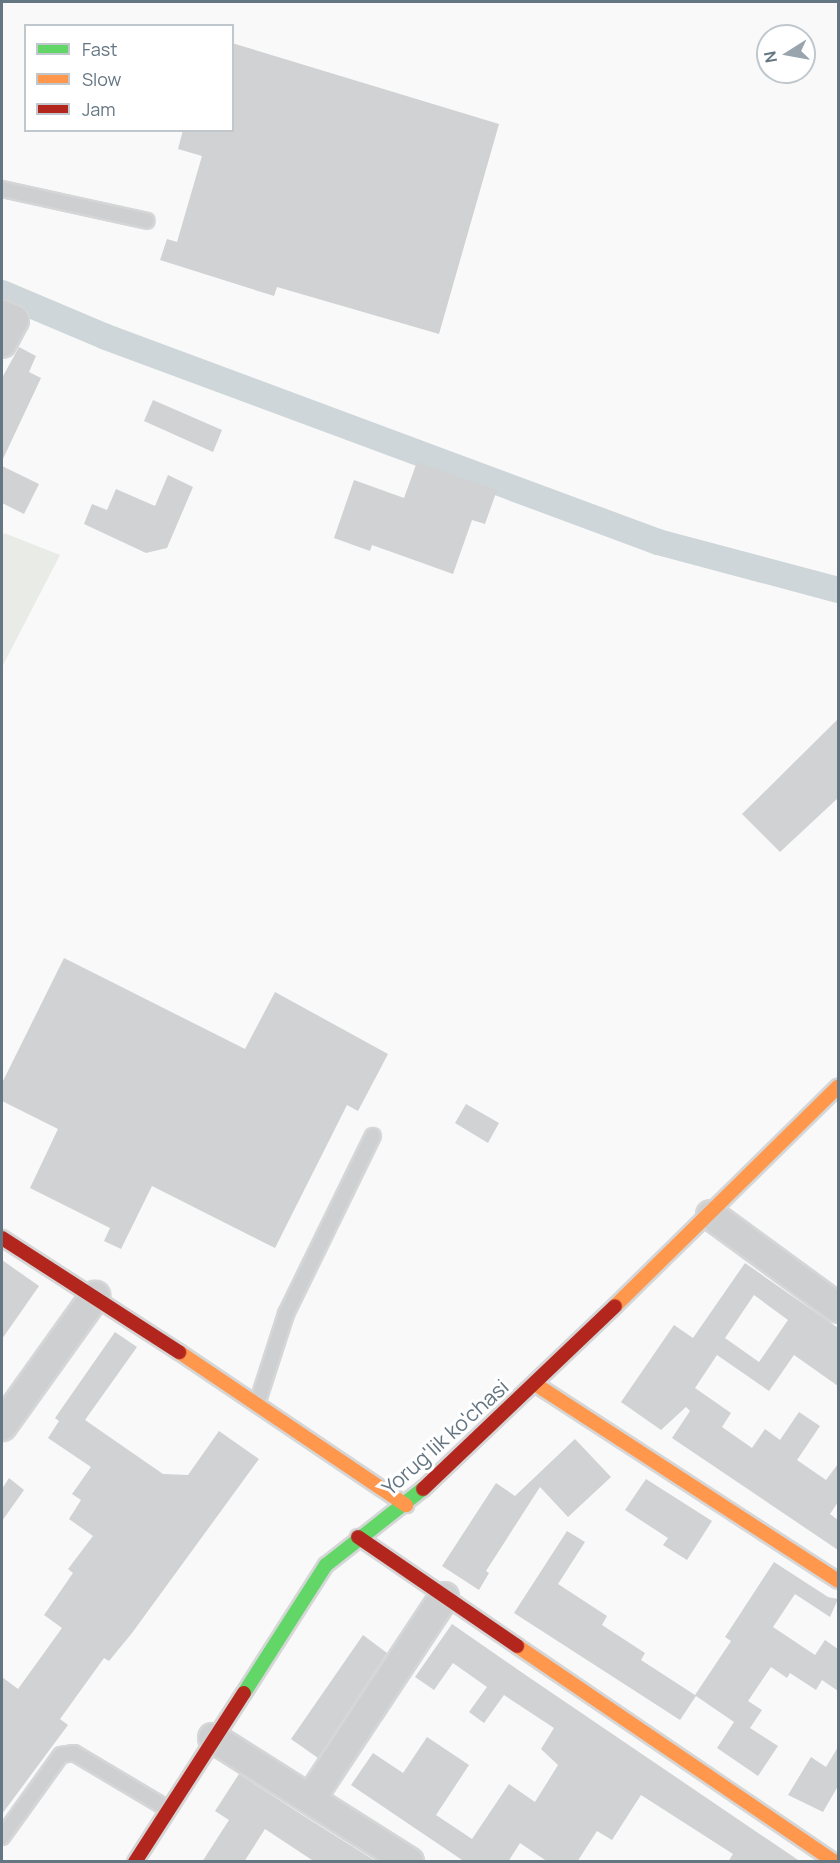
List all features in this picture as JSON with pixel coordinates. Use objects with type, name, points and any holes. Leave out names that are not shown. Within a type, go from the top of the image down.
[{"type":"street","points":[[2,315],[14,320],[2,343]]},
{"type":"street","name":"Yorug'lik ko'chasi","points":[[135,1862],[326,1565],[358,1537],[406,1505],[711,1215],[838,1087]]},
{"type":"street","points":[[711,1215],[838,1308]]},
{"type":"street","points":[[2,1238],[95,1296],[406,1505]]},
{"type":"street","points":[[2,1426],[95,1296]]},
{"type":"street","points":[[535,1384],[838,1581]]},
{"type":"street","points":[[358,1537],[835,1862]]},
{"type":"street","points":[[311,1798],[444,1597]]},
{"type":"street","points":[[213,1738],[409,1862]]},
{"type":"lane","points":[[2,189],[147,221]]},
{"type":"lane","points":[[256,1404],[286,1314],[373,1136]]},
{"type":"lane","points":[[2,1837],[61,1755],[74,1753],[168,1809]]},
{"type":"shaded area","points":[[4,533],[60,555],[2,667],[2,538]]},
{"type":"building","points":[[234,44],[499,124],[439,334],[277,287],[274,296],[160,260],[167,239],[177,242],[202,156],[178,149],[182,132],[234,132]]},
{"type":"building","points":[[19,347],[36,356],[29,372],[41,378],[2,461],[2,378]]},
{"type":"building","points":[[153,400],[222,430],[213,452],[144,421]]},
{"type":"building","points":[[417,462],[497,490],[485,524],[472,520],[453,574],[372,545],[370,551],[334,538],[354,480],[404,498]]},
{"type":"building","points":[[2,466],[39,484],[24,514],[2,503]]},
{"type":"building","points":[[168,475],[193,487],[167,548],[146,553],[84,524],[92,504],[107,510],[116,489],[155,506]]},
{"type":"building","points":[[838,719],[838,798],[780,852],[742,814]]},
{"type":"building","points":[[64,958],[245,1049],[275,992],[388,1054],[358,1111],[347,1105],[275,1248],[152,1186],[121,1249],[104,1241],[110,1228],[30,1188],[58,1129],[2,1101],[2,1083]]},
{"type":"building","points":[[466,1104],[499,1123],[488,1143],[455,1123]]},
{"type":"building","points":[[2,1260],[39,1286],[2,1339]]},
{"type":"building","points":[[745,1263],[838,1328],[838,1386],[794,1355],[769,1391],[717,1355],[695,1388],[731,1413],[722,1427],[752,1448],[765,1429],[780,1440],[799,1412],[820,1426],[797,1460],[826,1480],[838,1464],[838,1502],[830,1514],[838,1520],[838,1550],[672,1438],[690,1411],[686,1407],[661,1430],[621,1402],[674,1325],[693,1338]],"holes":[[[754,1295],[788,1320],[759,1362],[725,1338]]]},
{"type":"building","points":[[115,1332],[137,1347],[85,1420],[163,1474],[188,1475],[219,1431],[259,1459],[132,1633],[109,1661],[104,1658],[60,1719],[68,1725],[2,1814],[2,1677],[18,1689],[62,1628],[44,1615],[73,1573],[68,1569],[93,1536],[69,1519],[81,1500],[72,1494],[91,1467],[48,1438],[59,1421],[55,1418]]},
{"type":"building","points":[[575,1439],[611,1477],[568,1517],[540,1487],[486,1571],[489,1573],[479,1590],[442,1566],[496,1483],[515,1496]]},
{"type":"building","points":[[9,1478],[24,1490],[2,1521],[2,1489]]},
{"type":"building","points":[[646,1479],[712,1521],[687,1560],[663,1545],[668,1538],[625,1510]]},
{"type":"building","points":[[567,1531],[585,1542],[558,1584],[607,1616],[602,1625],[645,1653],[641,1660],[695,1695],[731,1641],[725,1637],[774,1562],[828,1597],[838,1599],[830,1617],[795,1594],[773,1627],[815,1655],[825,1640],[838,1649],[838,1691],[822,1680],[816,1690],[790,1673],[787,1678],[771,1667],[748,1701],[762,1710],[750,1728],[778,1746],[758,1776],[717,1748],[734,1722],[696,1696],[680,1720],[514,1613]]},
{"type":"building","points":[[452,1624],[801,1862],[728,1862],[733,1854],[641,1795],[612,1840],[597,1831],[577,1862],[548,1862],[520,1843],[508,1862],[465,1862],[351,1785],[373,1753],[403,1773],[427,1737],[469,1765],[436,1815],[472,1839],[509,1784],[535,1802],[558,1765],[541,1749],[554,1728],[504,1695],[484,1723],[469,1712],[487,1687],[453,1663],[434,1690],[415,1677]]},
{"type":"building","points":[[363,1635],[387,1653],[318,1758],[291,1739]]},
{"type":"building","points":[[838,1747],[838,1786],[823,1812],[788,1795],[811,1757],[826,1767]]},
{"type":"building","points":[[239,1774],[377,1862],[315,1862],[265,1829],[244,1862],[202,1862],[229,1820],[215,1811]]},
{"type":"waterway","points":[[2,293],[106,337],[658,542],[838,590]]},
{"type":"traffic: fast","points":[[244,1693],[326,1565],[423,1489]]},
{"type":"traffic: slow","points":[[615,1306],[838,1087]]},
{"type":"traffic: slow","points":[[179,1352],[406,1505]]},
{"type":"traffic: slow","points":[[535,1384],[838,1581]]},
{"type":"traffic: slow","points":[[517,1646],[835,1862]]},
{"type":"traffic: jam","points":[[2,1238],[179,1352]]},
{"type":"traffic: jam","points":[[423,1489],[615,1306]]},
{"type":"traffic: jam","points":[[358,1537],[517,1646]]},
{"type":"traffic: jam","points":[[135,1862],[244,1693]]}]
